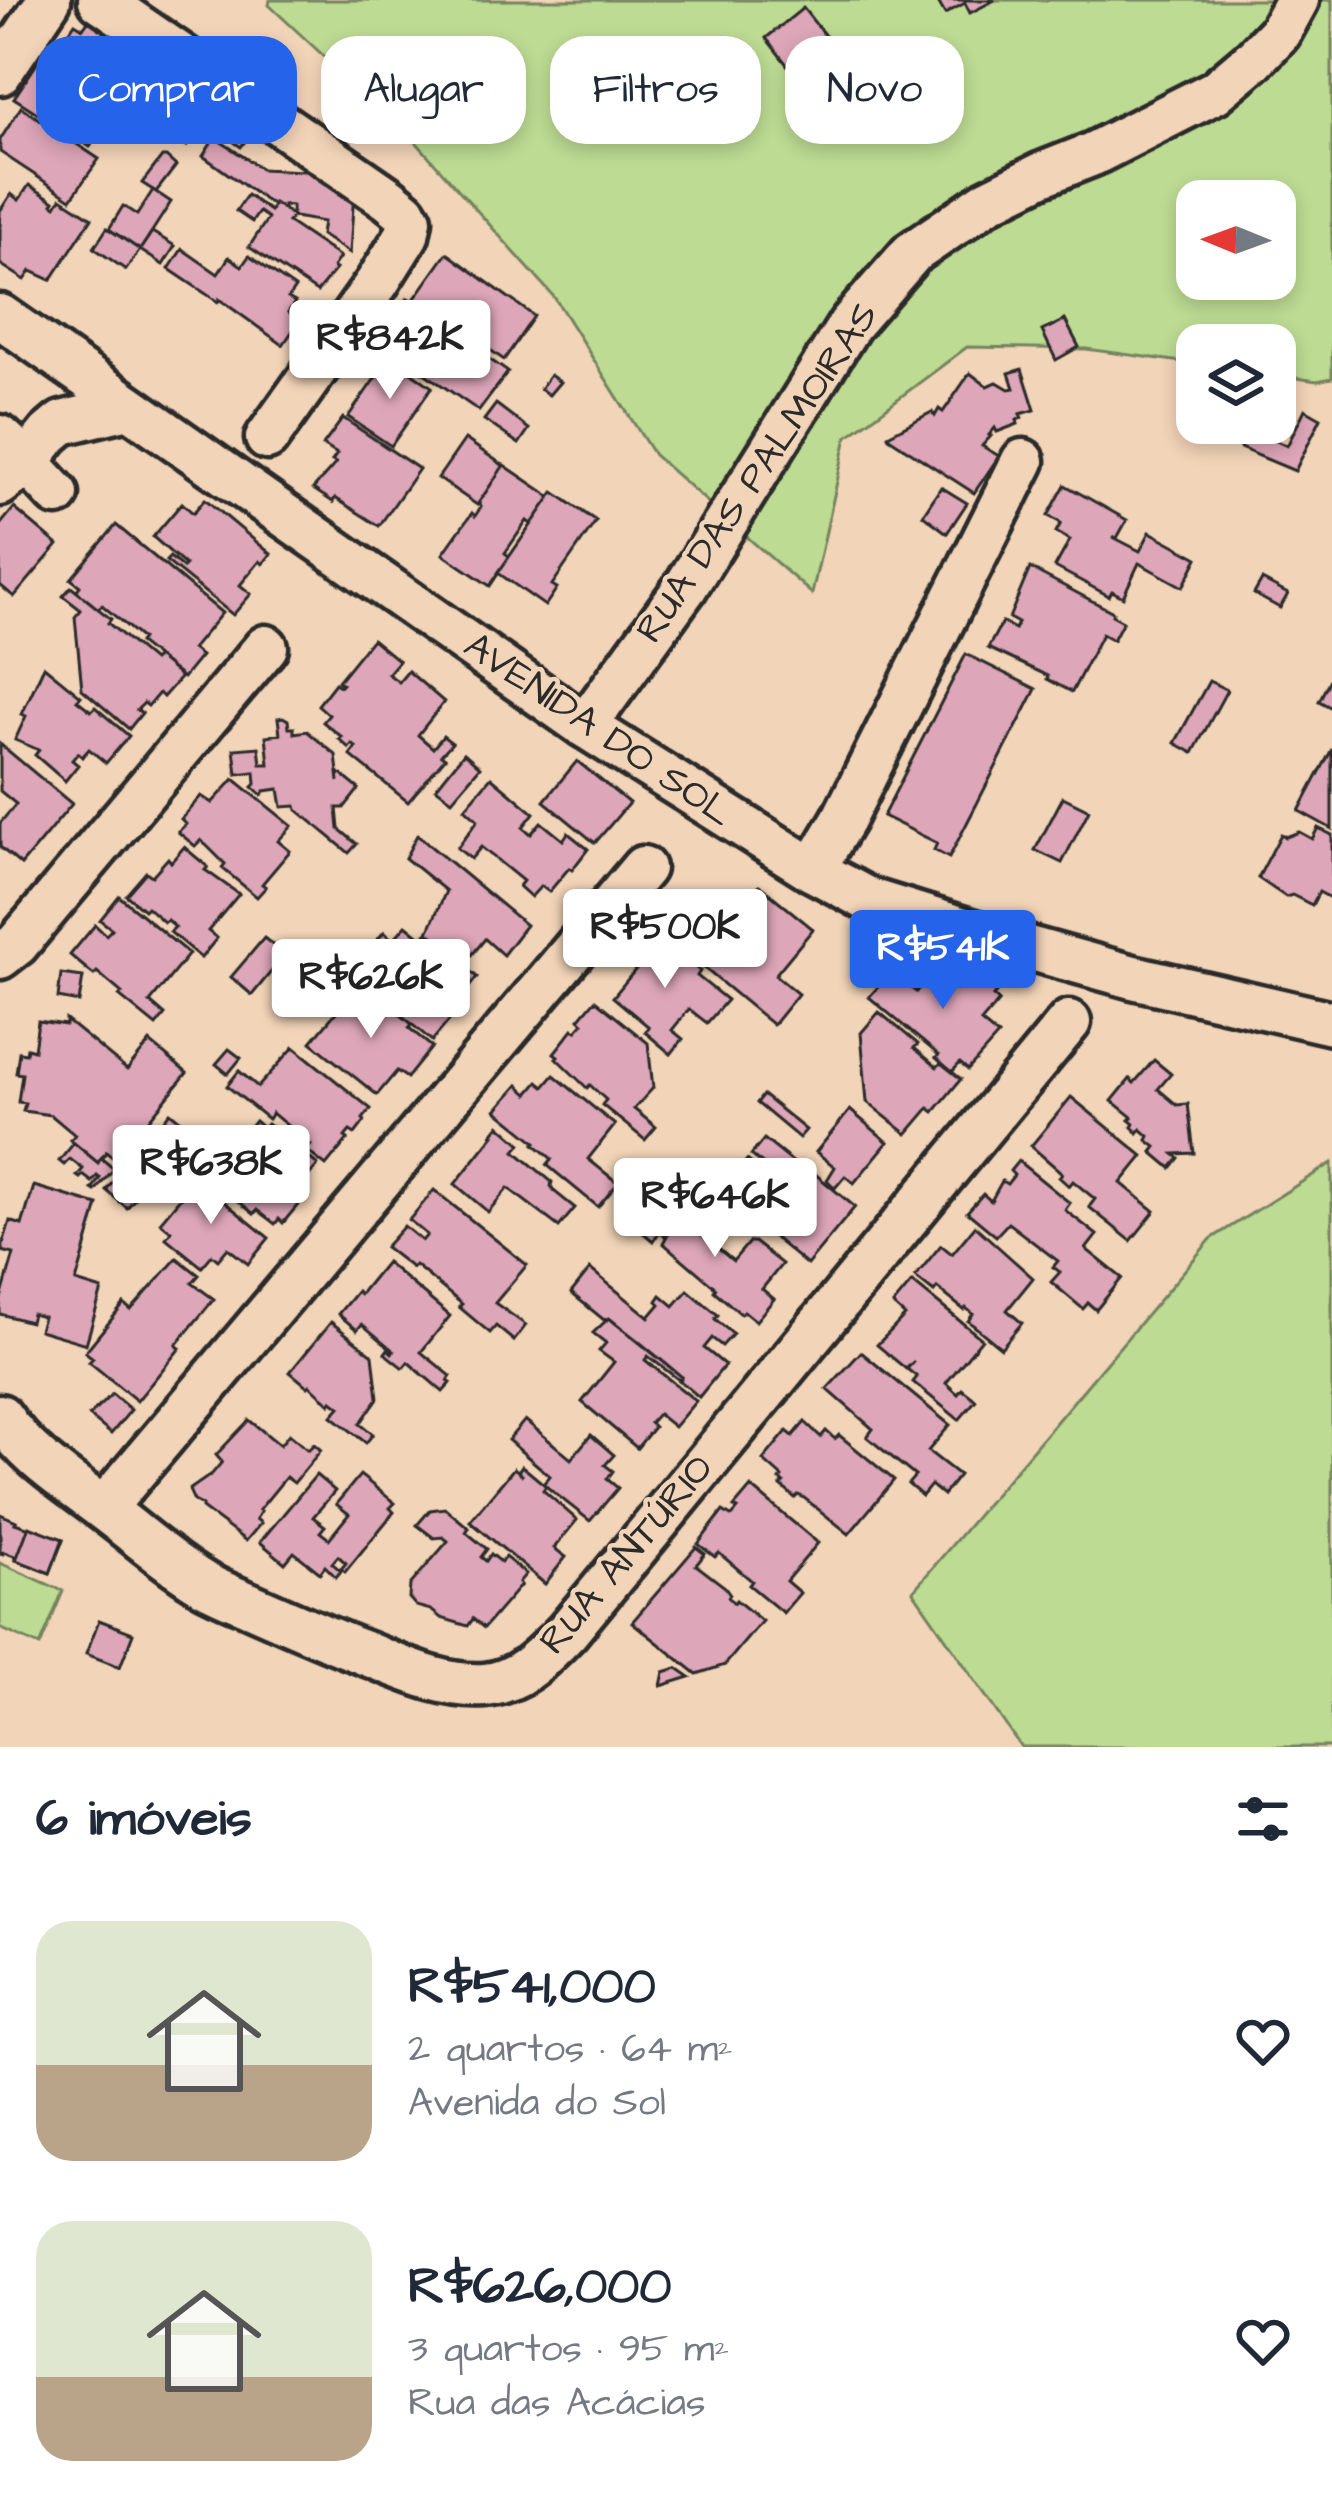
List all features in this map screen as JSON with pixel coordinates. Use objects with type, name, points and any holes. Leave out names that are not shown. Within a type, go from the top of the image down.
[{"type":"street","points":[[0,73],[49,0]]},
{"type":"street","points":[[100,0],[405,212],[410,220],[407,235],[377,284],[267,439]]},
{"type":"street","name":"RUA DAS PALMOIRAS","points":[[585,726],[685,588],[850,323],[912,254],[988,201],[1215,92],[1279,33],[1297,0]]},
{"type":"street","name":"AVENIDA DO SOL","points":[[8,335],[81,373],[585,726],[813,870],[869,900],[1133,977],[1328,1013]]},
{"type":"street","points":[[8,458],[81,373]]},
{"type":"street","points":[[8,458],[62,423],[128,407]]},
{"type":"street","points":[[8,458],[57,494]]},
{"type":"street","points":[[813,870],[843,820],[1023,461]]},
{"type":"street","points":[[0,957],[17,944],[266,647]]},
{"type":"street","points":[[104,1508],[643,868]]},
{"type":"street","name":"RUA ANTÚRIO","points":[[0,1417],[17,1442],[52,1473],[205,1584],[422,1675],[488,1685],[515,1677],[567,1632],[1069,1022]]},
{"type":"green space","points":[[270,0],[1332,0],[1332,378],[1296,378],[1296,324],[1176,324],[1176,361],[1086,349],[967,347],[847,437],[812,594],[654,455],[554,297],[418,144],[526,144],[526,36],[321,36],[321,53],[269,5]]},
{"type":"green space","points":[[1332,1163],[1332,1747],[1021,1747],[913,1591],[1211,1239]]},
{"type":"green space","points":[[0,1563],[63,1591],[40,1646],[0,1628]]},
{"type":"building","points":[[937,0],[995,0],[970,13],[965,3],[945,14]]},
{"type":"building","points":[[803,8],[825,36],[785,36],[785,62],[766,38]]},
{"type":"building","points":[[88,21],[116,35],[66,36],[75,23],[83,28]]},
{"type":"building","points":[[36,65],[36,112],[14,98]]},
{"type":"building","points":[[21,107],[36,117],[36,144],[76,144],[99,159],[71,199],[0,152],[0,140]]},
{"type":"building","points":[[211,144],[224,144],[262,169],[324,172],[354,191],[350,253],[321,235],[323,222],[295,217],[292,206],[283,205],[283,209],[266,201],[203,156]]},
{"type":"building","points":[[162,157],[176,166],[156,192],[142,183]]},
{"type":"building","points":[[29,185],[56,206],[61,198],[92,218],[51,280],[31,271],[25,280],[0,264],[0,211],[11,194],[19,200]]},
{"type":"building","points":[[153,190],[171,202],[140,250],[109,229],[123,206],[137,215]]},
{"type":"building","points":[[247,195],[270,211],[274,203],[283,209],[293,216],[288,222],[340,257],[317,292],[249,247],[268,218],[259,212],[252,222],[236,211]]},
{"type":"building","points":[[107,228],[140,250],[126,270],[94,248]]},
{"type":"building","points":[[152,232],[175,246],[163,265],[140,250]]},
{"type":"building","points":[[182,249],[218,274],[229,257],[242,266],[249,256],[295,288],[288,298],[295,302],[288,312],[300,320],[283,345],[169,269]]},
{"type":"building","points":[[447,253],[534,316],[504,360],[436,311],[432,315],[413,301]]},
{"type":"building","points":[[408,298],[508,372],[479,411],[378,341]]},
{"type":"building","points":[[1065,320],[1079,347],[1056,360],[1042,331]]},
{"type":"building","points":[[390,357],[432,387],[391,446],[348,417]]},
{"type":"building","points":[[1022,369],[1035,410],[1020,414],[1018,424],[997,432],[995,428],[989,435],[982,446],[999,456],[974,493],[889,438],[932,412],[935,416],[939,409],[943,412],[970,373],[987,386],[997,382],[1009,389],[1014,388],[1009,373]]},
{"type":"building","points":[[550,375],[560,382],[549,395],[540,389]]},
{"type":"building","points":[[496,404],[529,429],[519,444],[484,420]]},
{"type":"building","points":[[1305,409],[1321,418],[1295,471],[1240,448],[1242,444],[1296,444],[1296,428]]},
{"type":"building","points":[[343,418],[419,469],[379,526],[313,489],[336,463],[332,461],[337,454],[323,445]]},
{"type":"building","points":[[465,439],[504,466],[477,505],[438,478]]},
{"type":"building","points":[[504,465],[551,497],[505,553],[508,559],[490,586],[443,554],[472,513],[475,516]]},
{"type":"building","points":[[1065,485],[1127,520],[1117,538],[1113,537],[1140,551],[1150,532],[1198,558],[1183,587],[1139,563],[1123,597],[1112,591],[1109,596],[1055,567],[1070,540],[1056,532],[1061,523],[1048,516]]},
{"type":"building","points":[[941,487],[967,503],[947,533],[923,515]]},
{"type":"building","points":[[554,492],[596,521],[552,585],[557,588],[545,606],[498,573]]},
{"type":"building","points":[[205,499],[271,554],[240,585],[251,594],[233,615],[166,561],[170,557],[185,565],[153,537],[182,503],[193,513]]},
{"type":"building","points":[[14,508],[58,545],[14,597],[0,585],[0,525]]},
{"type":"building","points":[[116,525],[222,613],[192,649],[201,656],[183,678],[102,605],[98,609],[76,591],[80,586],[71,579]]},
{"type":"building","points":[[1030,568],[1123,621],[1113,640],[1102,634],[1072,692],[988,648],[1002,622],[1015,629],[1018,623],[1009,618]]},
{"type":"building","points":[[1262,580],[1288,594],[1280,608],[1254,594]]},
{"type":"building","points":[[71,587],[153,661],[157,657],[181,677],[163,697],[159,693],[137,710],[142,713],[129,729],[82,689],[75,617],[81,610],[63,596]]},
{"type":"building","points":[[372,639],[399,661],[388,674],[399,682],[408,671],[444,702],[418,735],[433,748],[443,736],[452,743],[408,802],[350,755],[356,747],[349,748],[323,722],[329,715],[318,705],[335,683],[342,684],[338,681]]},
{"type":"building","points":[[966,654],[1036,689],[949,858],[934,850],[937,843],[883,816]]},
{"type":"building","points":[[44,666],[81,696],[77,700],[91,711],[95,707],[129,736],[106,763],[89,749],[82,757],[78,753],[72,760],[78,765],[65,781],[35,755],[39,750],[15,740]]},
{"type":"building","points":[[1332,675],[1332,708],[1319,701]]},
{"type":"building","points":[[1209,681],[1227,690],[1193,753],[1175,743]]},
{"type":"building","points":[[283,717],[294,733],[307,731],[336,755],[339,782],[338,772],[359,789],[344,808],[337,808],[339,829],[357,844],[349,853],[296,806],[282,807],[279,789],[262,795],[253,787],[255,772],[237,774],[234,749],[259,747],[261,764],[269,764],[266,736],[280,734],[278,718]]},
{"type":"building","points":[[0,744],[72,804],[21,865],[0,847],[0,823],[16,804],[0,791]]},
{"type":"building","points":[[1332,749],[1332,829],[1299,811]]},
{"type":"building","points":[[464,753],[480,767],[452,800],[436,788]]},
{"type":"building","points":[[577,761],[629,803],[595,843],[544,801]]},
{"type":"building","points":[[491,777],[534,813],[523,827],[531,834],[541,822],[563,840],[568,833],[588,849],[549,892],[541,886],[531,897],[519,886],[523,881],[481,847],[471,859],[457,848],[478,820],[465,808]]},
{"type":"building","points":[[234,779],[292,826],[278,841],[290,851],[257,897],[222,868],[225,864],[201,840],[195,846],[178,832],[186,824],[181,819],[201,796],[212,803]]},
{"type":"building","points":[[1063,797],[1089,810],[1062,863],[1035,850]]},
{"type":"building","points":[[1318,828],[1332,835],[1332,899],[1319,892],[1312,905],[1292,895],[1286,897],[1258,878],[1281,834],[1299,832],[1312,839]]},
{"type":"building","points":[[417,835],[526,925],[503,955],[485,939],[472,955],[464,949],[458,956],[428,932],[446,891],[405,858]]},
{"type":"building","points":[[184,847],[208,867],[205,870],[239,894],[208,931],[217,938],[201,958],[170,932],[175,927],[167,920],[126,895],[146,872],[152,876]]},
{"type":"building","points":[[759,885],[813,929],[775,975],[798,994],[773,1025],[675,944],[708,903],[730,921]]},
{"type":"building","points":[[119,896],[189,954],[150,1002],[165,1015],[156,1026],[97,972],[94,975],[70,955],[95,925],[106,935],[112,929],[100,920]]},
{"type":"building","points":[[406,925],[423,939],[426,934],[477,977],[432,1041],[377,990],[374,993],[365,986],[371,978],[365,973],[374,963],[364,955],[384,932],[393,940]]},
{"type":"building","points":[[645,933],[700,971],[697,976],[727,1000],[707,1023],[689,1009],[672,1030],[683,1039],[671,1054],[645,1032],[649,1027],[613,997],[636,969],[624,959]]},
{"type":"building","points":[[264,938],[285,955],[252,995],[231,977]]},
{"type":"building","points":[[945,956],[971,978],[974,974],[999,1001],[981,1022],[998,1036],[968,1070],[960,1063],[952,1072],[936,1058],[939,1055],[869,997],[891,972],[916,992]]},
{"type":"building","points":[[61,974],[83,977],[79,1002],[58,998]]},
{"type":"building","points":[[357,987],[375,1001],[379,997],[432,1047],[407,1078],[397,1071],[377,1095],[311,1042]]},
{"type":"building","points":[[595,1000],[648,1043],[653,1088],[634,1109],[656,1127],[645,1140],[602,1105],[606,1100],[590,1085],[587,1088],[554,1053],[583,1023],[579,1019]]},
{"type":"building","points":[[879,1012],[918,1044],[914,1048],[937,1067],[941,1063],[961,1079],[934,1112],[929,1108],[907,1134],[867,1102],[861,1033]]},
{"type":"building","points":[[66,1020],[127,1070],[150,1042],[187,1073],[116,1160],[106,1152],[98,1163],[70,1140],[75,1135],[51,1115],[23,1111],[25,1103],[18,1102],[19,1052],[34,1050],[38,1021],[66,1025]]},
{"type":"building","points":[[294,1047],[371,1109],[326,1166],[307,1151],[311,1145],[272,1113],[268,1119],[227,1086],[239,1071],[258,1087]]},
{"type":"building","points":[[229,1049],[241,1058],[228,1074],[216,1064]]},
{"type":"building","points":[[1154,1060],[1171,1074],[1158,1089],[1177,1105],[1188,1104],[1194,1153],[1174,1154],[1179,1158],[1171,1168],[1152,1152],[1156,1147],[1147,1140],[1149,1136],[1141,1129],[1138,1133],[1129,1120],[1132,1117],[1112,1101]]},
{"type":"building","points":[[554,1075],[615,1125],[588,1159],[618,1183],[598,1207],[547,1165],[552,1159],[496,1110],[518,1085],[528,1094],[538,1082],[544,1087]]},
{"type":"building","points":[[763,1095],[806,1130],[799,1138],[757,1103]]},
{"type":"building","points":[[1071,1097],[1143,1156],[1121,1183],[1155,1211],[1131,1241],[1089,1207],[1095,1199],[1073,1181],[1069,1186],[1059,1177],[1062,1173],[1031,1146]]},
{"type":"building","points":[[850,1110],[888,1142],[854,1183],[845,1176],[835,1188],[827,1180],[835,1167],[816,1152]]},
{"type":"building","points":[[170,1112],[197,1134],[181,1154],[154,1132]]},
{"type":"building","points":[[255,1121],[263,1128],[267,1124],[318,1165],[299,1187],[302,1200],[283,1223],[279,1219],[275,1224],[257,1210],[254,1214],[209,1177],[213,1172],[208,1168]]},
{"type":"building","points":[[499,1125],[521,1144],[515,1151],[575,1208],[559,1227],[508,1188],[488,1212],[455,1184]]},
{"type":"building","points":[[764,1139],[855,1207],[807,1265],[720,1193],[747,1160],[774,1183],[779,1177],[751,1155]]},
{"type":"building","points":[[74,1143],[98,1163],[101,1158],[114,1169],[95,1191],[100,1178],[92,1182],[83,1175],[80,1178],[83,1169],[70,1159],[64,1165],[59,1161]]},
{"type":"building","points":[[142,1147],[164,1164],[127,1208],[106,1190]]},
{"type":"building","points":[[1018,1161],[1070,1203],[1065,1210],[1097,1235],[1086,1249],[1122,1278],[1096,1310],[1088,1303],[1083,1309],[1051,1282],[1060,1272],[1053,1267],[1058,1261],[1008,1223],[996,1236],[967,1212],[983,1194],[991,1201],[1002,1181],[1007,1184],[1014,1175],[1010,1171]]},
{"type":"building","points":[[196,1179],[269,1238],[248,1264],[228,1248],[218,1260],[212,1255],[202,1267],[166,1238],[171,1231],[160,1222]]},
{"type":"building","points":[[34,1186],[98,1205],[76,1282],[102,1290],[86,1344],[39,1330],[43,1317],[32,1314],[30,1322],[0,1314],[14,1254],[2,1251],[3,1244],[10,1221],[22,1225]]},
{"type":"building","points":[[434,1190],[527,1265],[495,1303],[526,1325],[514,1341],[496,1326],[490,1333],[415,1265],[412,1268],[385,1247],[404,1226],[422,1241],[427,1235],[409,1220]]},
{"type":"building","points":[[660,1194],[680,1210],[674,1217],[733,1261],[754,1242],[782,1264],[762,1289],[774,1299],[756,1321],[744,1311],[741,1314],[663,1243],[669,1232],[666,1237],[660,1232],[653,1241],[634,1225]]},
{"type":"building","points":[[975,1226],[1033,1278],[1007,1310],[1022,1323],[1001,1348],[968,1321],[973,1314],[966,1308],[915,1277],[941,1245],[952,1254]]},
{"type":"building","points":[[177,1258],[199,1275],[192,1283],[214,1299],[137,1401],[89,1362],[93,1358],[85,1352],[124,1304],[131,1310]]},
{"type":"building","points":[[386,1262],[450,1316],[421,1352],[451,1376],[443,1392],[408,1362],[403,1368],[389,1357],[388,1349],[394,1351],[362,1324],[357,1330],[338,1314]]},
{"type":"building","points":[[590,1269],[649,1317],[661,1295],[674,1306],[688,1290],[718,1315],[715,1319],[733,1334],[722,1346],[712,1338],[704,1348],[725,1365],[699,1397],[637,1340],[571,1293]]},
{"type":"building","points":[[912,1282],[982,1339],[946,1383],[958,1394],[962,1389],[976,1400],[959,1420],[913,1382],[917,1377],[907,1369],[914,1361],[906,1369],[877,1345],[905,1316],[893,1305]]},
{"type":"building","points":[[609,1318],[682,1377],[679,1380],[648,1356],[645,1360],[696,1401],[674,1427],[658,1414],[637,1448],[582,1402],[614,1362],[599,1351],[606,1343],[593,1333]]},
{"type":"building","points":[[331,1322],[373,1355],[378,1398],[360,1424],[373,1434],[366,1443],[332,1416],[340,1407],[290,1372]]},
{"type":"building","points":[[861,1352],[950,1425],[928,1451],[959,1475],[943,1495],[931,1485],[922,1496],[908,1484],[915,1476],[867,1437],[873,1429],[827,1389]]},
{"type":"building","points":[[112,1394],[131,1410],[111,1434],[89,1416]]},
{"type":"building","points":[[249,1420],[280,1445],[289,1434],[308,1450],[314,1444],[321,1450],[294,1483],[286,1477],[259,1510],[256,1519],[261,1523],[246,1541],[194,1501],[189,1490],[212,1474],[222,1462],[216,1455]]},
{"type":"building","points":[[525,1420],[571,1459],[591,1435],[614,1455],[605,1465],[613,1471],[607,1479],[618,1488],[590,1521],[543,1484],[550,1476],[508,1440]]},
{"type":"building","points":[[805,1422],[821,1437],[826,1431],[835,1439],[839,1435],[894,1480],[849,1534],[803,1497],[795,1498],[781,1486],[782,1477],[763,1460],[787,1431],[793,1436]]},
{"type":"building","points":[[522,1466],[577,1520],[554,1548],[566,1557],[545,1584],[470,1521],[514,1468],[523,1476],[518,1471]]},
{"type":"building","points":[[316,1475],[335,1491],[313,1517],[325,1526],[320,1532],[329,1539],[349,1514],[336,1504],[360,1475],[395,1503],[390,1508],[394,1512],[345,1572],[341,1569],[346,1563],[338,1556],[332,1563],[341,1571],[336,1577],[325,1566],[320,1573],[294,1552],[285,1563],[260,1542]]},
{"type":"building","points":[[751,1487],[818,1543],[786,1581],[800,1593],[783,1613],[719,1553],[715,1557],[698,1544],[723,1511],[733,1515]]},
{"type":"building","points":[[445,1508],[487,1549],[481,1557],[486,1561],[491,1554],[501,1562],[505,1557],[526,1574],[484,1628],[473,1619],[468,1626],[441,1618],[409,1598],[410,1585],[448,1541],[434,1538],[417,1525],[430,1510]]},
{"type":"building","points":[[0,1514],[16,1521],[3,1554],[0,1553]]},
{"type":"building","points":[[0,1514],[63,1539],[50,1573],[0,1553]]},
{"type":"building","points":[[29,1526],[63,1539],[50,1573],[16,1560]]},
{"type":"building","points":[[696,1547],[705,1554],[696,1565],[725,1587],[734,1603],[736,1600],[762,1621],[725,1665],[697,1674],[632,1622]]},
{"type":"building","points":[[99,1620],[133,1633],[120,1667],[86,1654]]},
{"type":"building","points":[[677,1668],[690,1677],[661,1686],[664,1672]]}]
